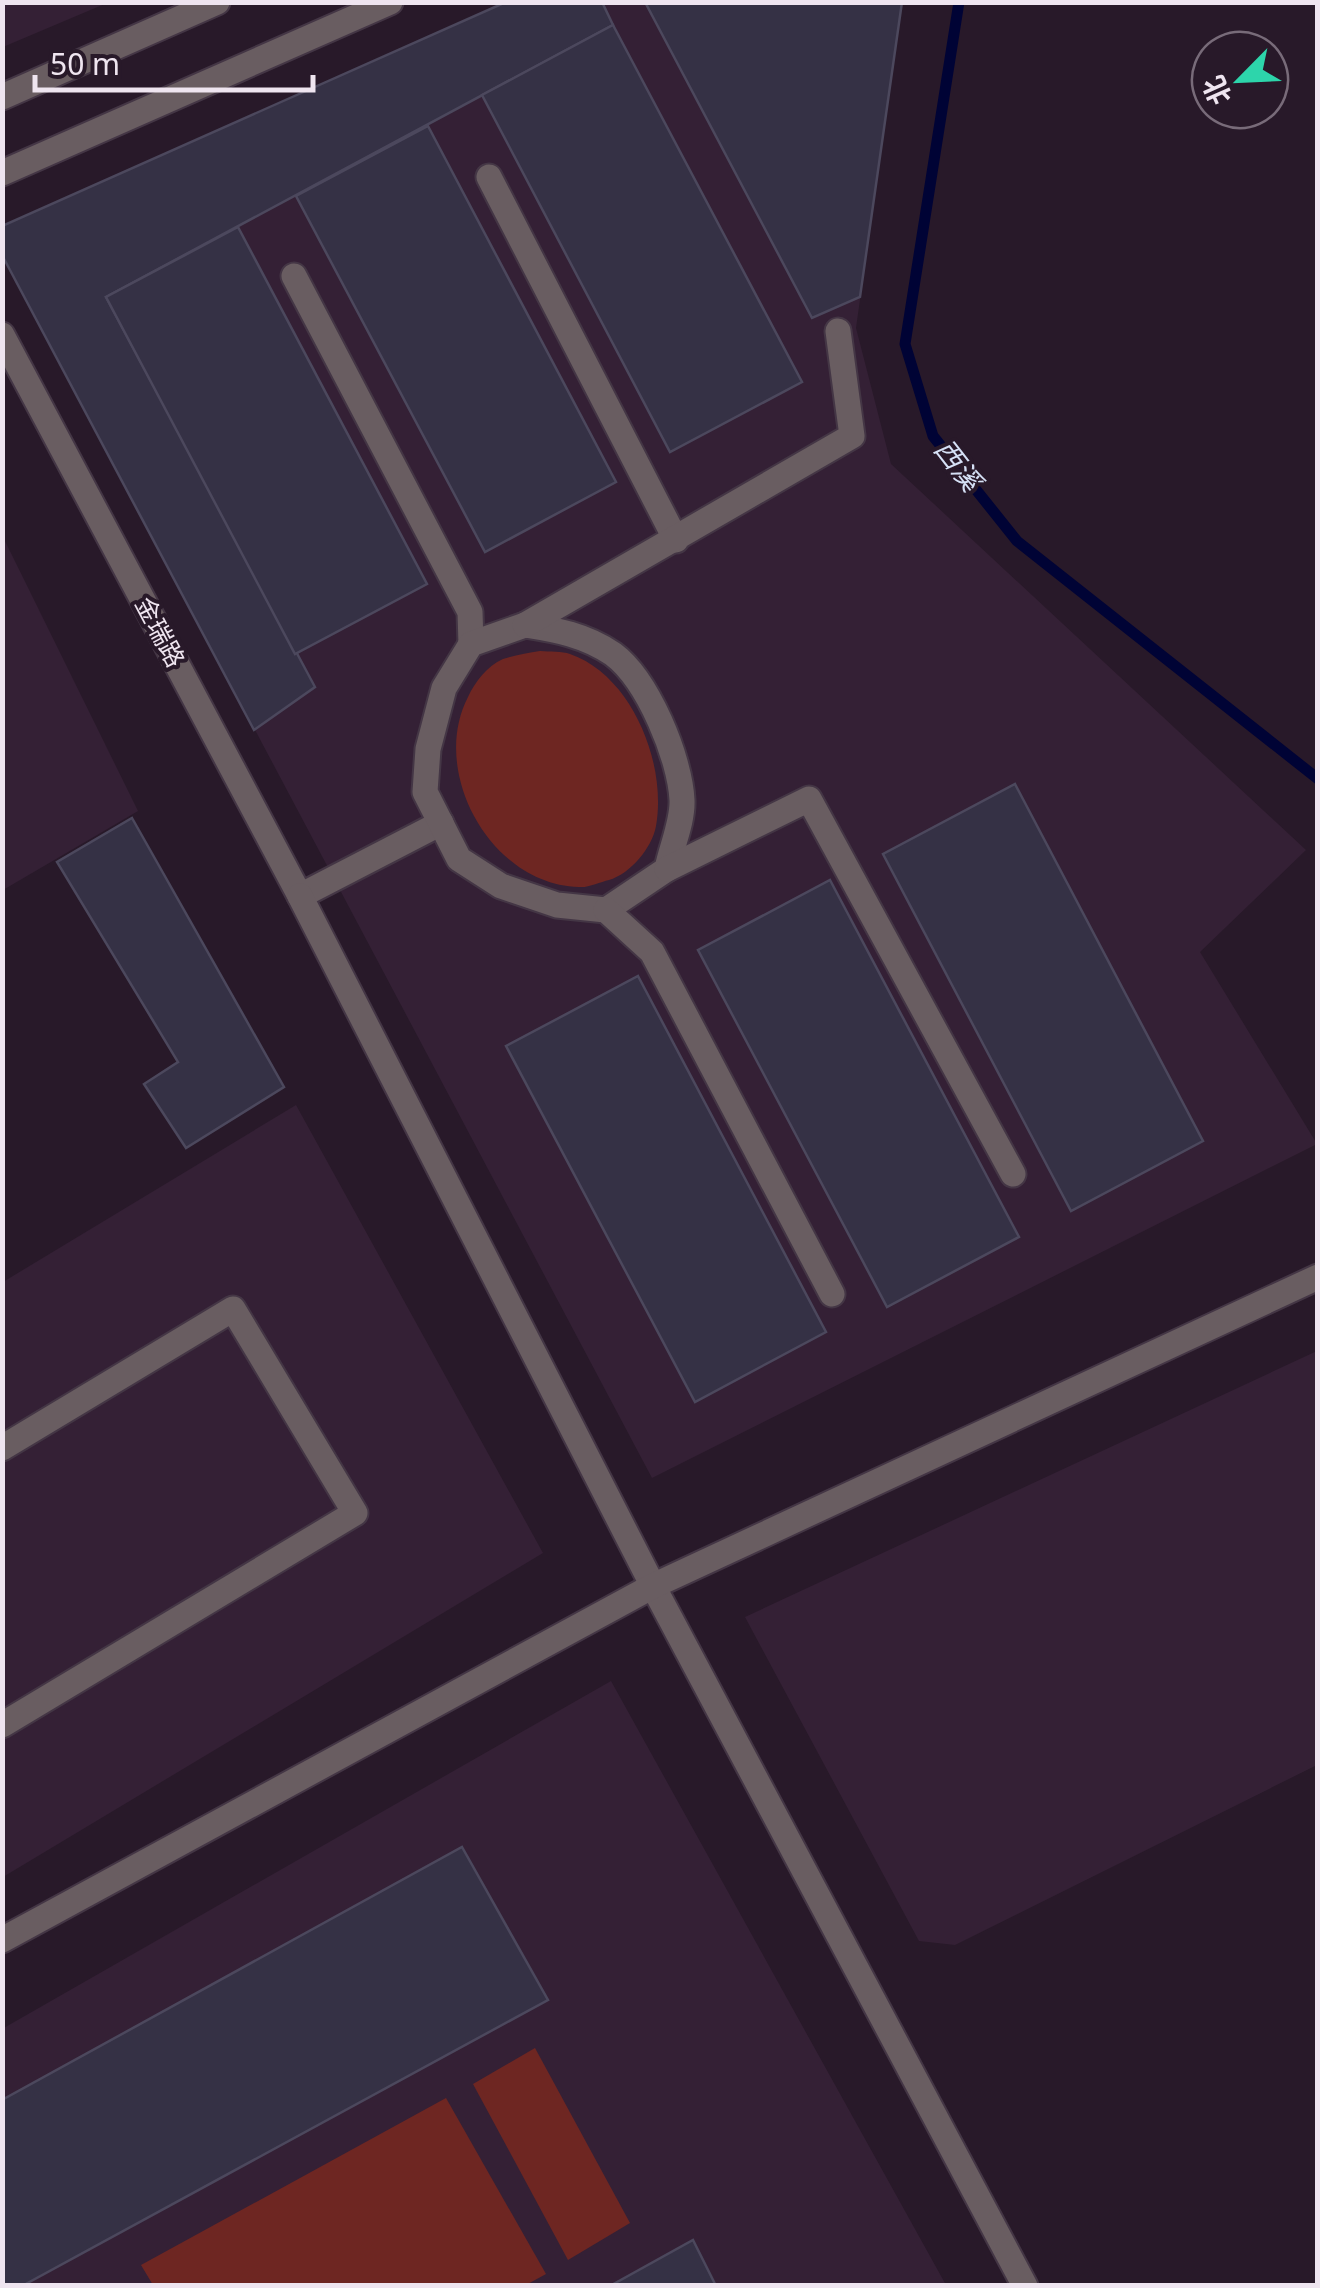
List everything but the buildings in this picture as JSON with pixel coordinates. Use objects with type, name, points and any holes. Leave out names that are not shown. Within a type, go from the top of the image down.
[{"type":"street","points":[[2,96],[217,2]]},
{"type":"street","points":[[2,173],[390,2]]},
{"type":"street","points":[[489,178],[676,540]]},
{"type":"street","points":[[294,276],[470,612],[471,644],[444,688],[428,749],[425,792],[459,859],[501,886],[557,906],[606,910],[652,952],[832,1294]]},
{"type":"street","points":[[471,644],[525,624],[852,436],[838,332]]},
{"type":"street","name":"金瑞路","points":[[2,336],[300,896],[653,1586],[1025,2286]]},
{"type":"street","points":[[525,624],[574,633],[616,656],[648,701],[671,745],[682,802],[666,869]]},
{"type":"street","points":[[606,910],[666,869],[809,800],[1013,1174]]},
{"type":"street","points":[[300,896],[441,823]]},
{"type":"street","points":[[2,1940],[653,1586],[1318,1277]]},
{"type":"street","points":[[2,1448],[233,1309],[355,1513],[2,1725]]},
{"type":"shaded area","points":[[3,2],[107,2],[107,3],[3,47]]},
{"type":"shaded area","points":[[506,3],[902,3],[856,328],[891,464],[1306,850],[1200,952],[1317,1144],[652,1478],[3,255]]},
{"type":"shaded area","points":[[3,537],[138,811],[2,890]]},
{"type":"shaded area","points":[[540,651],[570,654],[592,665],[612,682],[641,725],[656,776],[656,826],[645,851],[617,877],[586,887],[547,881],[519,867],[495,846],[476,819],[463,790],[457,758],[458,727],[468,697],[492,666],[503,659]]},
{"type":"shaded area","points":[[296,1105],[543,1553],[3,1877],[3,1282]]},
{"type":"shaded area","points":[[1317,1351],[1317,1765],[955,1945],[919,1941],[745,1617]]},
{"type":"shaded area","points":[[611,1681],[946,2285],[3,2285],[2,2029]]},
{"type":"shaded area","points":[[535,2048],[630,2223],[568,2260],[473,2084]]},
{"type":"shaded area","points":[[446,2098],[546,2274],[524,2286],[153,2285],[141,2265]]},
{"type":"waterway","name":"西溪","points":[[959,2],[905,344],[933,436],[1017,541],[1318,779]]}]
